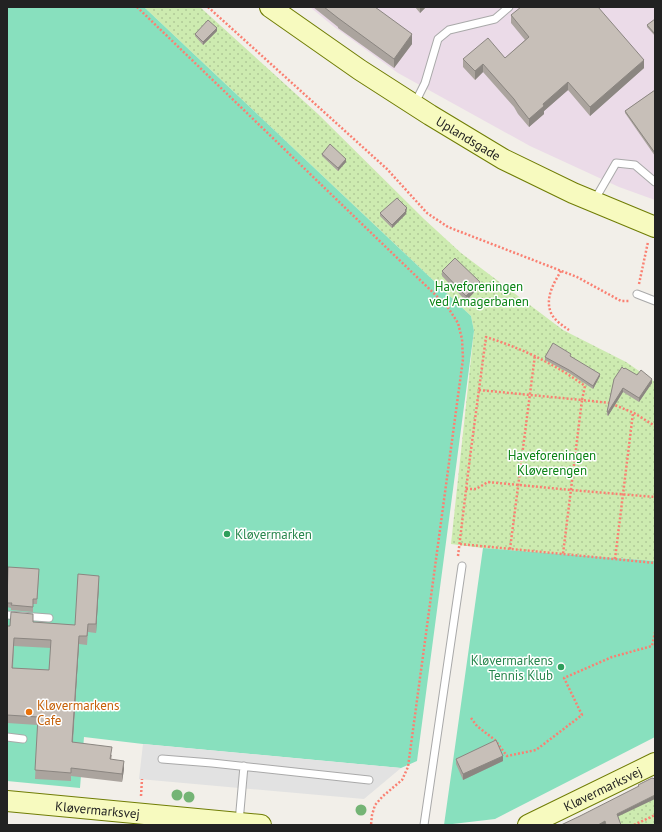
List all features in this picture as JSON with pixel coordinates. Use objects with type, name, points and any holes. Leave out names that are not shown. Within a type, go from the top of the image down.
[{"type":"street","name":"Uplandsgade","points":[[270,7],[360,70],[503,159],[573,193],[653,224]]},
{"type":"street","name":"Uplandsgade","points":[[277,7],[296,25]]},
{"type":"street","name":"Kløvermarksvej","points":[[528,825],[655,763]]},
{"type":"street","name":"Kløvermarksvej","points":[[7,800],[261,825]]},
{"type":"lane","points":[[414,105],[425,83],[438,39],[449,30],[495,19],[509,7]]},
{"type":"lane","points":[[594,201],[616,163],[635,165],[655,182]]},
{"type":"lane","points":[[637,294],[655,300]]},
{"type":"lane","points":[[424,825],[462,566]]},
{"type":"lane","points":[[7,615],[49,618]]},
{"type":"lane","points":[[7,737],[23,739]]},
{"type":"lane","points":[[162,759],[244,766],[369,780]]},
{"type":"lane","points":[[239,823],[244,766]]},
{"type":"path","points":[[137,7],[447,306],[458,323],[462,339],[463,359],[408,767],[402,780],[375,805],[371,825]]},
{"type":"path","points":[[208,7],[387,169],[427,213],[448,227],[577,277],[621,301],[630,302],[637,294],[641,271],[653,224]]},
{"type":"path","points":[[561,271],[552,285],[548,303],[552,314],[568,330]]},
{"type":"path","points":[[563,554],[585,386],[574,378],[534,356],[504,342],[486,337],[460,544],[655,563]]},
{"type":"path","points":[[510,549],[534,356]]},
{"type":"path","points":[[479,390],[610,403],[633,413],[655,426]]},
{"type":"path","points":[[615,559],[633,413]]},
{"type":"path","points":[[466,489],[476,489],[488,482],[655,496]]},
{"type":"path","points":[[471,718],[477,726],[495,740],[506,756],[536,750],[582,715],[564,678],[612,657],[652,646],[655,632]]},
{"type":"path","points":[[634,825],[655,815]]},
{"type":"shaded area","points":[[310,7],[655,7],[655,200],[619,187],[530,146],[398,73],[333,26]]},
{"type":"shaded area","points":[[143,744],[401,768],[364,799],[139,779]]},
{"type":"green space","name":"Kløvermarken","points":[[7,7],[144,7],[471,316],[474,331],[417,761],[401,768],[143,744],[84,737],[80,788],[7,781]]},
{"type":"green space","name":"Haveforeningen Kløverengen","points":[[144,7],[200,7],[318,114],[424,219],[461,253],[563,330],[626,362],[655,382],[655,561],[483,548],[451,544],[474,331],[471,316]]},
{"type":"green space","name":"Kløvermarkens Tennis Klub","points":[[483,548],[655,561],[655,737],[495,819],[444,825]]},
{"type":"green space","points":[[655,780],[655,825],[564,825]]},
{"type":"building","points":[[324,7],[375,7],[412,34],[394,59]]},
{"type":"building","points":[[521,7],[598,7],[644,60],[590,107],[568,82],[543,104],[544,106],[529,119],[514,99],[483,64],[475,71],[463,59],[488,38],[505,58],[529,37],[511,15]]},
{"type":"building","points":[[655,19],[655,34],[647,25]]},
{"type":"building","points":[[208,20],[217,28],[203,42],[195,34]]},
{"type":"building","points":[[655,90],[655,153],[625,111]]},
{"type":"building","points":[[330,144],[346,159],[338,168],[322,154]]},
{"type":"building","points":[[397,198],[407,208],[405,210],[406,211],[392,225],[380,213]]},
{"type":"building","points":[[455,258],[480,282],[466,296],[442,271]]},
{"type":"building","points":[[553,343],[571,354],[570,356],[600,374],[593,386],[569,370],[545,357]]},
{"type":"building","points":[[622,367],[637,375],[641,370],[652,379],[639,398],[623,388],[607,412],[614,379]]},
{"type":"building","points":[[8,567],[39,569],[37,599],[33,599],[33,607],[11,605],[12,603],[7,603]]},
{"type":"building","points":[[78,574],[99,576],[96,624],[88,624],[87,636],[79,636],[72,742],[112,747],[110,759],[124,761],[122,774],[71,768],[71,773],[35,770],[38,717],[7,715],[7,626],[10,626],[11,612],[33,614],[33,622],[75,625]],"holes":[[[14,638],[51,640],[49,670],[12,668]]]},
{"type":"building","points":[[496,740],[503,756],[463,774],[456,759]]},
{"type":"building","points":[[652,778],[655,779],[655,795],[617,814],[621,825],[606,825],[605,821],[598,825],[561,825],[639,786],[638,785]]},
{"type":"place","name":"Kløvermarken","points":[[227,534]]},
{"type":"place","name":"Kløvermarkens Tennis Klub","points":[[561,667]]},
{"type":"place","name":"Kløvermarkens Cafe","points":[[29,712]]},
{"type":"park label","name":"Haveforeningen ved Amagerbanen","points":[[479,294]]}]
